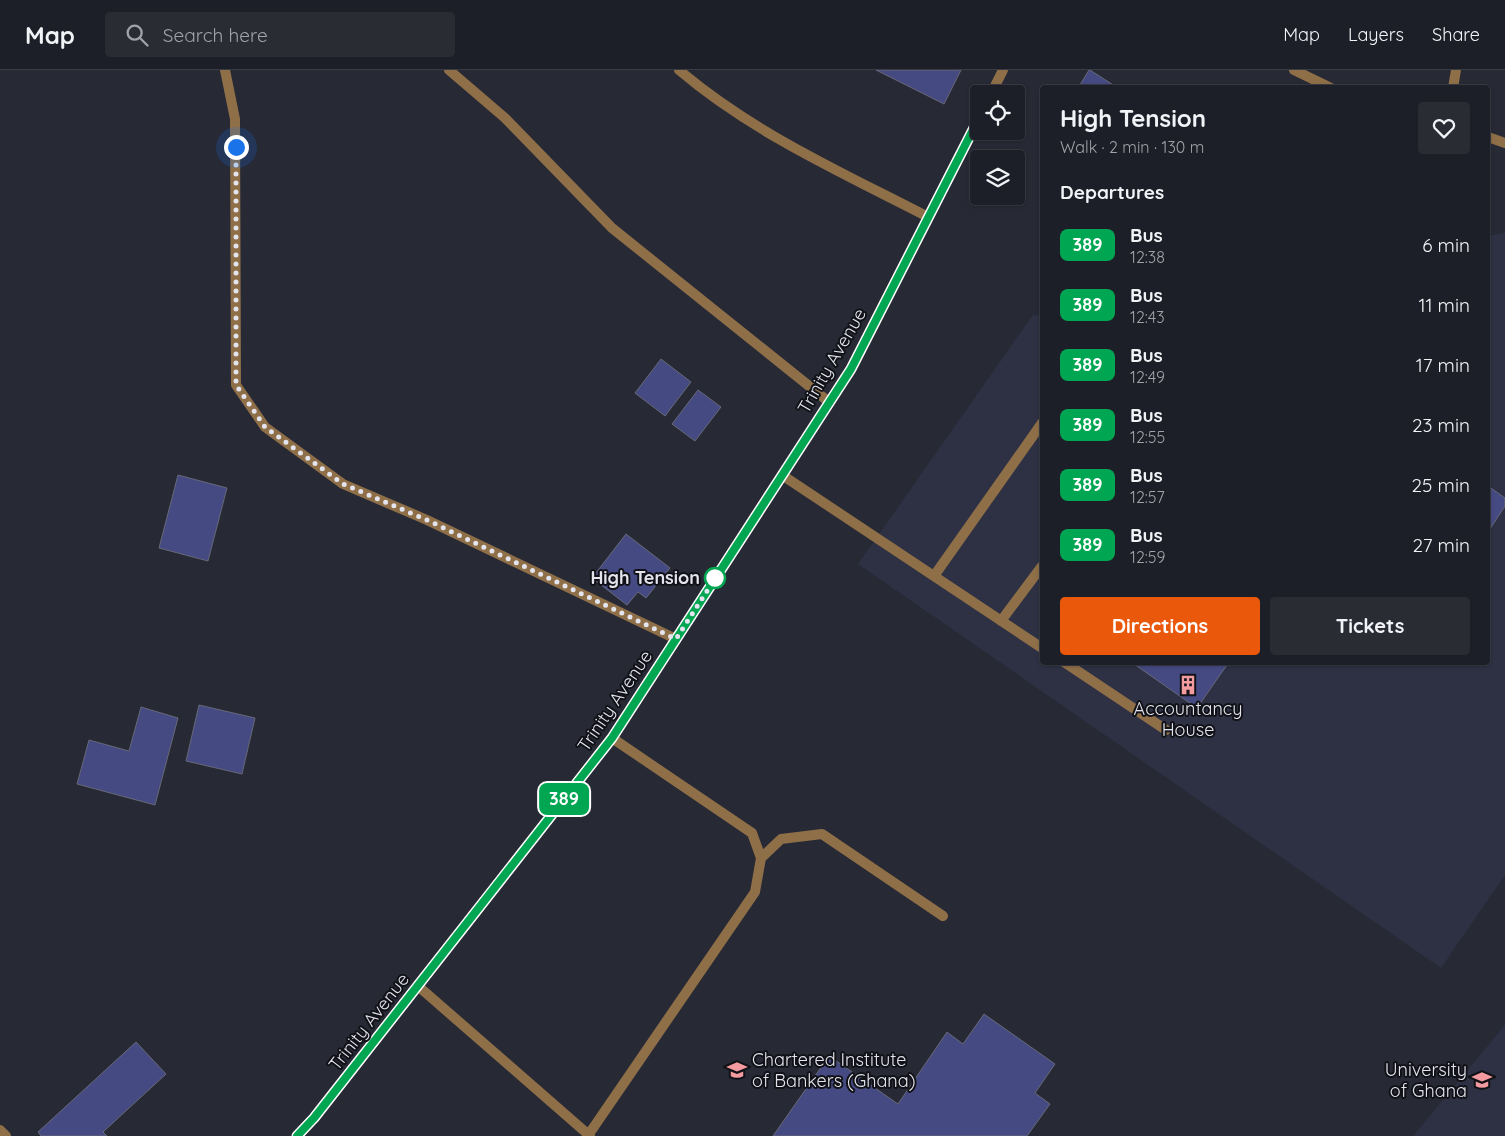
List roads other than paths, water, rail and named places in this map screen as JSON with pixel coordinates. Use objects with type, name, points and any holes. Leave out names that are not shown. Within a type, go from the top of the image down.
[{"type":"street","points":[[225,70],[235,119],[236,385],[265,427],[343,484],[427,520],[676,639]]},
{"type":"street","points":[[449,70],[505,118],[612,228],[829,402]]},
{"type":"street","points":[[679,70],[703,90],[764,132],[928,217]]},
{"type":"street","points":[[996,85],[1003,70]]},
{"type":"street","points":[[1294,70],[1325,85]]},
{"type":"street","points":[[1454,85],[1456,70]]},
{"type":"street","name":"Trinity Avenue","points":[[297,1136],[314,1118],[612,738],[851,369],[970,135]]},
{"type":"street","points":[[1490,138],[1505,143]]},
{"type":"street","points":[[934,576],[1040,426]]},
{"type":"street","points":[[782,475],[1040,647]]},
{"type":"street","points":[[1001,621],[1040,569]]},
{"type":"street","points":[[1068,665],[1166,730]]},
{"type":"street","points":[[612,738],[752,833],[762,858]]},
{"type":"street","points":[[418,986],[590,1135],[755,892],[762,858],[781,839],[822,834],[943,916]]},
{"type":"street","points":[[0,1130],[6,1136]]},
{"type":"place","name":"High Tension","points":[[715,578]]},
{"type":"place","name":"Accountancy House","points":[[1188,685]]},
{"type":"place","name":"Chartered Institute of Bankers (Ghana)","points":[[737,1070]]},
{"type":"place","name":"University of Ghana","points":[[1482,1080]]}]
